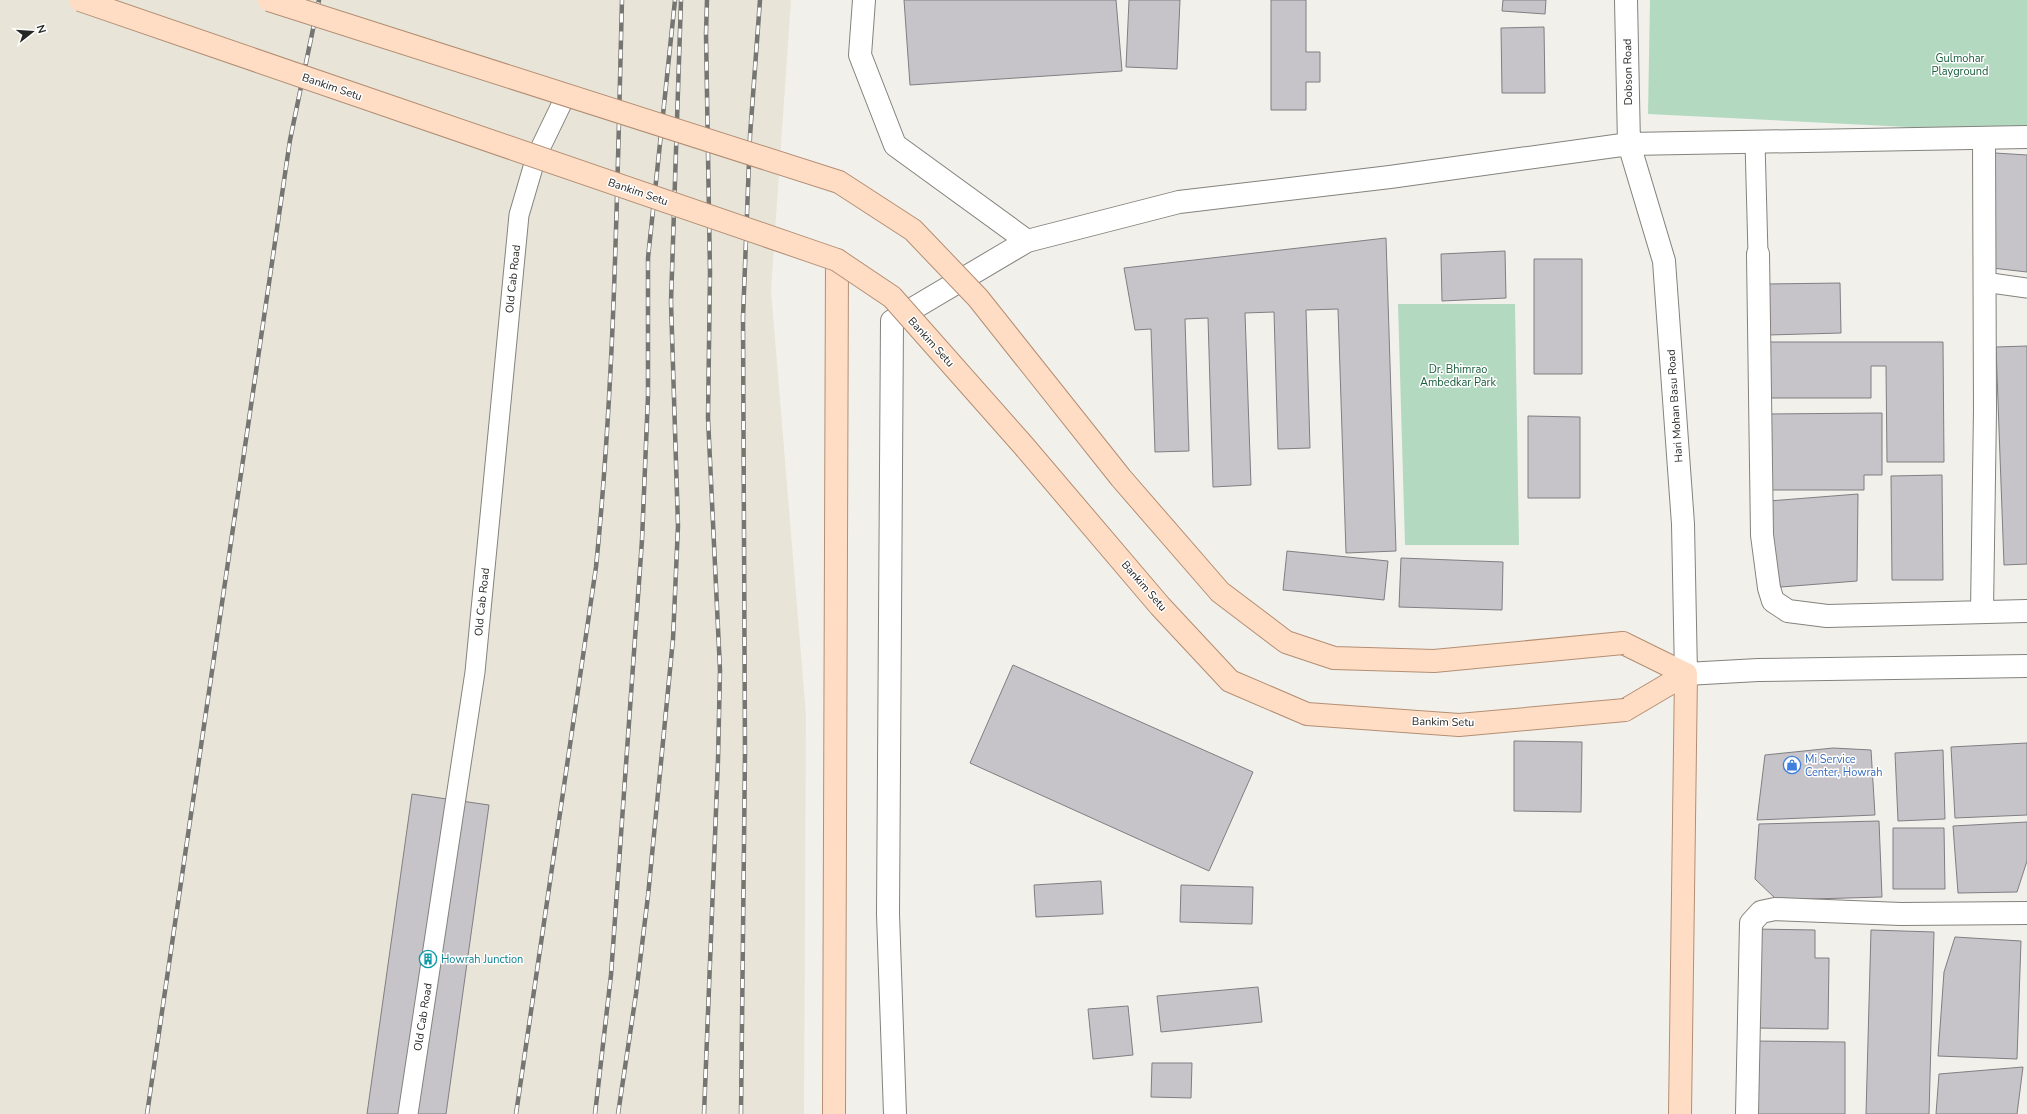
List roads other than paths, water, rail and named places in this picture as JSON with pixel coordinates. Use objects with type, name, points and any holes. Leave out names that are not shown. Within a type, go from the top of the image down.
[{"type":"main road","name":"Bankim Setu","points":[[80,0],[837,260],[892,297],[1023,445],[1160,606],[1230,681],[1307,714],[1459,725],[1625,710],[1686,674]]},
{"type":"main road","points":[[269,0],[840,182],[914,230],[978,298],[1121,478],[1220,592],[1286,642],[1334,658],[1434,661],[1623,643],[1686,674],[1680,1114]]},
{"type":"main road","points":[[834,1114],[837,260]]},
{"type":"street","points":[[864,0],[860,55],[895,145],[1027,241]]},
{"type":"street","name":"Dobson Road","points":[[1626,0],[1630,144]]},
{"type":"street","points":[[895,1114],[888,914],[892,321],[1027,241],[1179,202],[1390,177],[1630,144],[2027,137]]},
{"type":"street","points":[[1982,611],[1985,410],[1984,138]]},
{"type":"street","name":"Hari Mohan Basu Road","points":[[1630,144],[1664,261],[1683,524],[1686,674]]},
{"type":"street","points":[[1758,254],[1762,535],[1769,588],[1773,601],[1788,611],[1827,616],[2027,611]]},
{"type":"street","points":[[1686,674],[1758,670],[2027,666]]},
{"type":"street","points":[[1747,1114],[1751,923],[1761,912],[1775,909],[1902,914],[2027,913]]},
{"type":"lane","name":"Old Cab Road","points":[[408,1114],[475,672],[519,215],[536,157],[566,95]]},
{"type":"lane","points":[[1755,142],[1758,254]]},
{"type":"lane","points":[[1984,282],[2027,288]]},
{"type":"railway","points":[[147,1114],[290,140],[319,0]]},
{"type":"railway","points":[[516,1114],[596,567],[611,355],[617,213],[622,0]]},
{"type":"railway","points":[[595,1114],[611,975],[642,540],[648,396],[648,258],[675,0]]},
{"type":"railway","points":[[618,1114],[636,994],[648,896],[673,639],[678,526],[671,302],[681,0]]},
{"type":"railway","points":[[704,1114],[718,760],[720,670],[708,418],[710,273],[706,34],[707,0]]},
{"type":"railway","points":[[741,1114],[745,753],[743,318],[750,136],[760,0]]},
{"type":"place","name":"Mi Service Center, Howrah","points":[[1792,765]]},
{"type":"place","name":"Howrah Junction","points":[[428,959]]},
{"type":"park label","name":"Gulmohar Playground","points":[[1960,64]]},
{"type":"park label","name":"Dr. Bhimrao Ambedkar Park","points":[[1458,375]]}]
